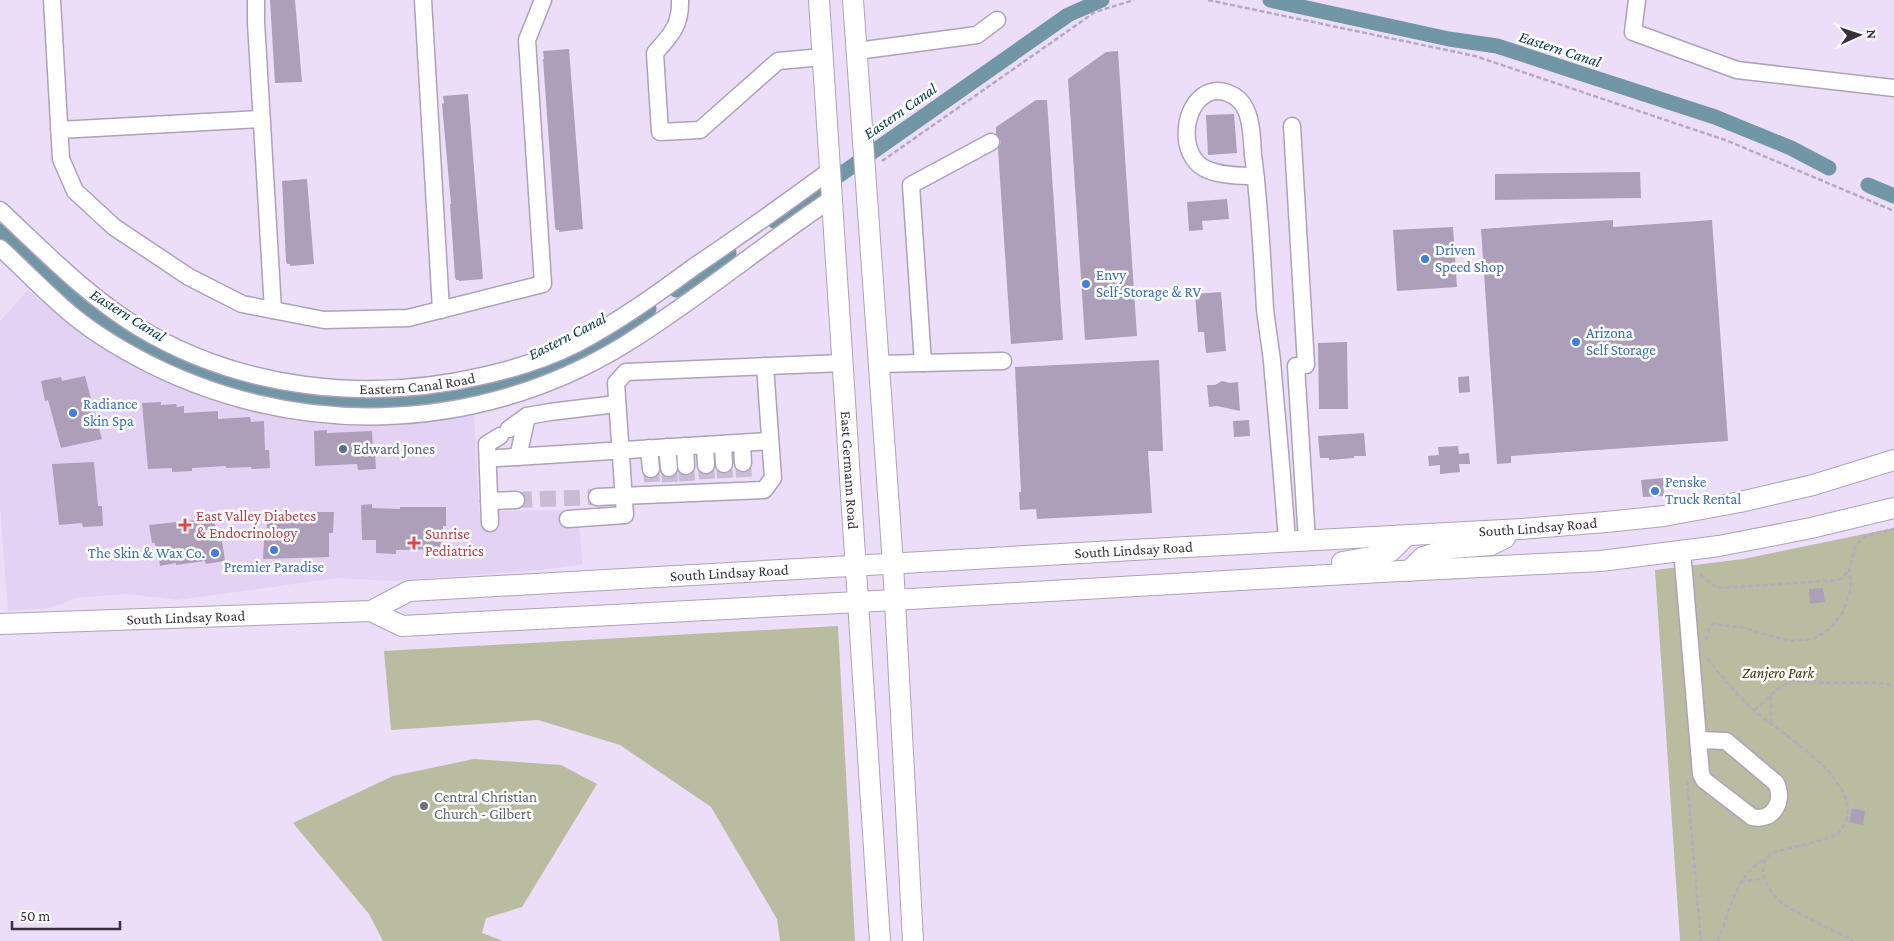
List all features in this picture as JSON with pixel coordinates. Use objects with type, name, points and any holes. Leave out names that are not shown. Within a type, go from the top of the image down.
[{"type":"main road","name":"East Germann Road","points":[[819,0],[880,941]]},
{"type":"main road","points":[[853,0],[893,564],[913,941]]},
{"type":"main road","name":"South Lindsay Road","points":[[0,624],[371,611],[409,591],[1522,530],[1664,516],[1740,502],[1813,485],[1894,460]]},
{"type":"main road","name":"South Lindsay Road","points":[[371,611],[402,626],[1601,561],[1682,552],[1811,528],[1894,508]]},
{"type":"main road","points":[[1409,571],[1423,557],[1452,548],[1492,545],[1522,530]]},
{"type":"main road","points":[[1274,578],[1315,565],[1364,560],[1377,556],[1391,551],[1406,536]]},
{"type":"street","points":[[52,0],[61,159],[75,191],[114,227],[189,277],[242,304],[324,320],[408,318],[543,284],[527,40],[543,0]]},
{"type":"street","points":[[256,0],[273,310]]},
{"type":"street","points":[[423,0],[441,310]]},
{"type":"street","points":[[680,0],[677,26],[655,53],[660,132],[700,130],[778,61],[823,57]]},
{"type":"street","points":[[1637,0],[1633,32],[1737,70],[1894,88]]},
{"type":"street","points":[[857,51],[976,35],[997,20]]},
{"type":"street","points":[[1256,177],[1204,168],[1197,162],[1190,151],[1186,133],[1190,112],[1204,94],[1215,91],[1228,92],[1239,98],[1247,111],[1256,177],[1287,542]]},
{"type":"street","points":[[60,130],[262,119]]},
{"type":"street","points":[[1292,126],[1306,365],[1296,366],[1307,541]]},
{"type":"street","points":[[923,363],[911,185],[990,142]]},
{"type":"street","name":"Eastern Canal Road","points":[[0,210],[85,290],[137,327],[179,349],[231,369],[295,384],[331,389],[378,390],[461,381],[543,359],[576,344],[612,323],[665,287],[831,170]]},
{"type":"street","points":[[0,248],[56,302],[90,328],[134,356],[176,377],[225,396],[259,404],[303,412],[395,417],[439,412],[507,398],[553,381],[583,367],[631,340],[734,271],[833,198]]},
{"type":"street","points":[[879,364],[1003,361]]},
{"type":"street","points":[[568,519],[625,515],[616,383],[626,372],[843,363]]},
{"type":"street","points":[[597,498],[623,497],[652,482],[744,477],[764,490],[772,478],[765,366]]},
{"type":"street","points":[[490,523],[487,444],[527,416],[616,404]]},
{"type":"street","points":[[518,457],[527,416]]},
{"type":"street","points":[[498,458],[770,442]]},
{"type":"street","points":[[742,443],[744,477]]},
{"type":"street","points":[[723,444],[725,478]]},
{"type":"street","points":[[705,445],[707,479]]},
{"type":"street","points":[[685,446],[687,480]]},
{"type":"street","points":[[667,447],[670,481]]},
{"type":"street","points":[[649,448],[652,482]]},
{"type":"street","points":[[489,501],[516,500]]},
{"type":"street","points":[[1682,552],[1698,740],[1704,780],[1752,817],[1758,819],[1771,815],[1780,802],[1779,789],[1776,783],[1726,741],[1698,740]]},
{"type":"path","points":[[865,173],[1095,12],[1134,0]]},
{"type":"path","points":[[1208,0],[1475,56],[1728,142],[1894,212]]},
{"type":"path","points":[[1706,641],[1710,626],[1713,624],[1744,628],[1789,641],[1813,639],[1830,629],[1843,612],[1850,592],[1852,581],[1849,570],[1856,545],[1863,538],[1872,534],[1894,529]]},
{"type":"path","points":[[1707,657],[1724,679],[1754,710],[1822,764],[1839,783],[1848,803],[1848,813],[1838,834],[1775,852],[1750,869],[1740,882],[1718,941]]},
{"type":"path","points":[[1754,710],[1780,686],[1791,681],[1894,685]]},
{"type":"path","points":[[1771,696],[1771,724]]},
{"type":"path","points":[[1766,858],[1763,868],[1764,878],[1771,892],[1786,907],[1853,941]]},
{"type":"path","points":[[1740,882],[1764,878]]},
{"type":"shaded area","points":[[28,290],[73,327],[108,351],[140,369],[217,402],[248,411],[323,423],[372,425],[416,423],[474,415],[479,511],[577,510],[583,564],[542,570],[392,581],[337,578],[178,600],[127,594],[76,598],[51,608],[8,611],[0,506],[0,321]]},
{"type":"green space","name":"Zanjero Park","points":[[1894,528],[1894,941],[1680,941],[1655,570],[1743,559]]},
{"type":"green space","points":[[838,626],[855,941],[780,941],[777,919],[711,807],[620,745],[538,720],[391,730],[384,651]]},
{"type":"green space","points":[[474,759],[561,765],[597,784],[522,907],[486,918],[482,933],[503,941],[383,941],[369,914],[293,823],[393,776]]},
{"type":"building","points":[[270,0],[295,0],[302,82],[275,83]]},
{"type":"building","points":[[569,49],[583,229],[559,232],[555,227],[543,51]]},
{"type":"building","points":[[1118,51],[1137,336],[1085,340],[1068,79],[1106,52]]},
{"type":"building","points":[[468,94],[483,279],[459,281],[455,277],[442,104],[444,103],[443,96]]},
{"type":"building","points":[[1036,100],[1047,100],[1063,340],[1011,344],[998,149],[1001,142],[996,134],[996,127]]},
{"type":"building","points":[[1234,114],[1237,153],[1208,155],[1206,115]]},
{"type":"building","points":[[1640,172],[1641,198],[1495,200],[1495,174]]},
{"type":"building","points":[[307,179],[314,264],[290,266],[286,261],[282,181]]},
{"type":"building","points":[[1227,199],[1229,219],[1202,221],[1203,230],[1189,231],[1187,202]]},
{"type":"building","points":[[1613,220],[1613,227],[1712,220],[1728,441],[1511,456],[1511,463],[1497,464],[1481,229]]},
{"type":"building","name":"Driven Speed Shop","points":[[1453,227],[1457,287],[1397,291],[1393,230]]},
{"type":"building","points":[[1221,292],[1226,351],[1206,353],[1204,332],[1198,332],[1195,294]]},
{"type":"building","points":[[1347,342],[1348,409],[1319,409],[1318,343]]},
{"type":"building","points":[[1159,360],[1163,451],[1148,451],[1152,513],[1037,519],[1036,509],[1020,510],[1019,492],[1021,492],[1015,367]]},
{"type":"building","name":"Radiance Skin Spa","points":[[85,376],[102,439],[61,448],[48,400],[45,401],[41,381],[61,377],[62,381]]},
{"type":"building","points":[[1469,376],[1470,392],[1459,393],[1458,377]]},
{"type":"building","points":[[1222,381],[1238,382],[1240,411],[1217,406],[1209,407],[1207,385],[1215,385]]},
{"type":"building","points":[[161,402],[161,405],[176,404],[177,407],[184,406],[184,413],[218,411],[218,419],[250,417],[251,422],[264,421],[265,450],[269,450],[270,468],[226,468],[226,466],[192,468],[192,471],[172,472],[172,468],[148,469],[142,403]]},
{"type":"building","points":[[1249,420],[1250,436],[1234,437],[1233,421]]},
{"type":"building","name":"Edward Jones","points":[[327,430],[327,433],[372,431],[376,469],[358,470],[357,464],[315,466],[314,431]]},
{"type":"building","points":[[1364,433],[1366,456],[1329,460],[1329,458],[1320,458],[1318,436]]},
{"type":"building","points":[[1458,446],[1459,454],[1469,453],[1470,464],[1459,464],[1460,472],[1440,474],[1440,465],[1429,466],[1428,456],[1439,455],[1438,447]]},
{"type":"building","points":[[94,462],[98,506],[102,506],[103,526],[83,527],[82,523],[59,525],[52,464]]},
{"type":"building","name":"Penske Truck Rental","points":[[1663,478],[1664,496],[1643,497],[1641,480]]},
{"type":"building","points":[[372,504],[372,508],[446,507],[446,526],[443,526],[441,549],[396,550],[396,554],[376,553],[376,540],[362,540],[361,505]]},
{"type":"building","points":[[314,512],[334,512],[333,533],[329,533],[329,557],[263,559],[264,540],[266,540],[269,516],[314,516]]},
{"type":"building","points":[[214,518],[218,542],[222,541],[225,561],[206,564],[205,561],[176,565],[176,563],[160,566],[155,543],[152,543],[149,525]]},
{"type":"building","points":[[1823,588],[1825,602],[1810,604],[1809,589]]},
{"type":"building","points":[[1852,808],[1865,811],[1863,825],[1849,822]]},
{"type":"waterway","name":"Eastern Canal","points":[[774,221],[1068,15],[1102,0]]},
{"type":"waterway","name":"Eastern Canal","points":[[1270,0],[1449,39],[1497,46],[1715,117],[1791,148],[1829,168]]},
{"type":"waterway","name":"Eastern Canal","points":[[1868,185],[1894,196]]},
{"type":"waterway","name":"Eastern Canal","points":[[0,231],[81,307],[147,351],[212,378],[269,392],[352,404],[416,399],[475,389],[538,373],[609,337],[649,309]]},
{"type":"waterway","name":"Eastern Canal","points":[[676,290],[729,253]]},
{"type":"tunnel","points":[[743,463],[744,477]]},
{"type":"tunnel","points":[[724,464],[725,478]]},
{"type":"tunnel","points":[[706,465],[707,479]]},
{"type":"tunnel","points":[[686,466],[687,481]]},
{"type":"tunnel","points":[[669,468],[670,482]]},
{"type":"tunnel","points":[[651,469],[652,482]]},
{"type":"tunnel","points":[[516,500],[597,497]]},
{"type":"place","name":"Driven Speed Shop","points":[[1425,259]]},
{"type":"place","name":"Envy Self-Storage & RV","points":[[1086,284]]},
{"type":"place","name":"Arizona Self Storage","points":[[1576,342]]},
{"type":"place","name":"Radiance Skin Spa","points":[[73,413]]},
{"type":"place","name":"Edward Jones","points":[[343,449]]},
{"type":"place","name":"Penske Truck Rental","points":[[1655,491]]},
{"type":"place","name":"East Valley Diabetes & Endocrinology","points":[[185,525]]},
{"type":"place","name":"Sunrise Pediatrics","points":[[414,543]]},
{"type":"place","name":"Premier Paradise","points":[[274,550]]},
{"type":"place","name":"The Skin & Wax Co.","points":[[215,553]]},
{"type":"place","name":"Central Christian Church - Gilbert","points":[[424,806]]}]
